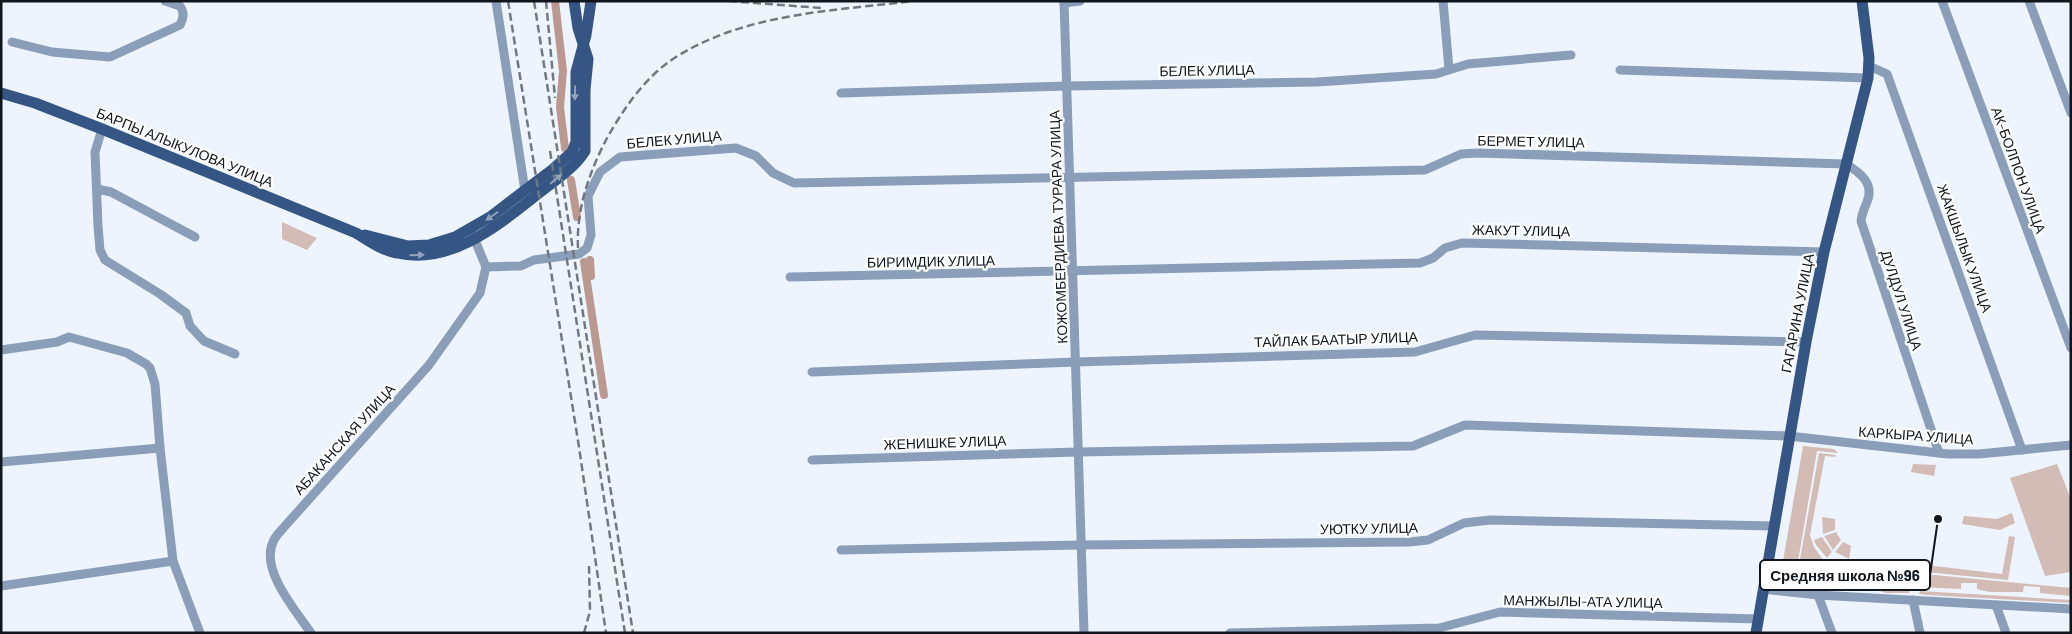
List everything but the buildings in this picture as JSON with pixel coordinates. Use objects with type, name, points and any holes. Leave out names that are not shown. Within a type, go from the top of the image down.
[{"type":"main road","points":[[472,235],[494,227],[573,165],[585,151],[585,90],[588,59],[578,28],[574,1]]},
{"type":"main road","points":[[472,235],[560,164],[575,147],[575,88],[578,61],[584,46],[591,1]]},
{"type":"main road","name":"ГАГАРИНА УЛИЦА","points":[[1756,633],[1789,436],[1824,252],[1868,78],[1869,66],[1862,1]]},
{"type":"main road","name":"БАРПЫ АЛЫКУЛОВА УЛИЦА","points":[[1,93],[35,103],[102,129],[356,233],[380,248],[406,255],[440,252],[472,235]]},
{"type":"street","points":[[12,42],[52,52],[110,57],[180,25],[184,15],[183,10],[180,6],[165,1]]},
{"type":"street","points":[[496,1],[525,191]]},
{"type":"street","points":[[1064,2],[1080,1]]},
{"type":"street","points":[[1443,1],[1449,69]]},
{"type":"street","name":"АК-БОЛПОН УЛИЦА","points":[[1942,1],[2071,348]]},
{"type":"street","points":[[2029,1],[2071,113]]},
{"type":"street","name":"КОЖОМБЕРДИЕВА ТУРАРА УЛИЦА","points":[[1064,2],[1084,633]]},
{"type":"street","name":"БЕЛЕК УЛИЦА","points":[[841,93],[1067,86],[1317,82],[1436,74],[1468,64],[1571,55]]},
{"type":"street","name":"ЖАКШЫЛЫК УЛИЦА","points":[[1869,66],[1887,74],[2022,450]]},
{"type":"street","points":[[1620,70],[1868,78]]},
{"type":"street","points":[[102,129],[95,152],[100,250],[105,260],[160,294],[186,313],[190,326],[204,341],[235,354]]},
{"type":"street","name":"БЕЛЕК УЛИЦА","points":[[486,267],[521,266],[534,260],[579,254],[587,248],[591,234],[588,196],[600,172],[620,158],[736,148],[756,156],[773,173],[794,183],[1070,176]]},
{"type":"street","name":"БЕРМЕТ УЛИЦА","points":[[1070,176],[1425,170],[1462,154],[1478,153],[1846,164]]},
{"type":"street","name":"ДУЛДУЛ УЛИЦА","points":[[1846,164],[1862,173],[1867,183],[1868,199],[1862,212],[1861,221],[1939,453]]},
{"type":"street","points":[[97,189],[111,192],[195,237]]},
{"type":"street","points":[[472,235],[486,267]]},
{"type":"street","name":"ЖАКУТ УЛИЦА","points":[[1073,272],[1420,263],[1433,258],[1445,248],[1462,243],[1824,252]]},
{"type":"street","name":"АБАКАНСКАЯ УЛИЦА","points":[[311,633],[278,585],[271,564],[272,542],[284,526],[429,366],[480,293],[486,267]]},
{"type":"street","name":"БИРИМДИК УЛИЦА","points":[[790,278],[1073,272]]},
{"type":"street","name":"ТАЙЛАК БААТЫР УЛИЦА","points":[[812,372],[1415,352],[1476,336],[1806,342]]},
{"type":"street","points":[[1,350],[57,342],[69,337],[127,353],[150,368],[155,384],[160,448],[173,561],[200,633]]},
{"type":"street","name":"КАРКЫРА УЛИЦА","points":[[1078,452],[1413,446],[1465,425],[1789,436],[1939,453],[1979,454],[2071,445]]},
{"type":"street","points":[[1,462],[160,448]]},
{"type":"street","name":"ЖЕНИШКЕ УЛИЦА","points":[[812,460],[1078,452]]},
{"type":"street","name":"УЮТКУ УЛИЦА","points":[[841,550],[1081,545],[1409,542],[1428,540],[1464,523],[1490,520],[1773,526]]},
{"type":"street","points":[[1,586],[173,561]]},
{"type":"street","points":[[1763,589],[1818,595],[2071,609]]},
{"type":"street","points":[[1818,595],[1832,633]]},
{"type":"street","points":[[1913,600],[1920,633]]},
{"type":"street","points":[[1996,605],[2006,633]]},
{"type":"street","name":"МАНЖЫЛЫ-АТА УЛИЦА","points":[[1230,633],[1438,628],[1500,612],[1758,619]]},
{"type":"shaded area","points":[[282,222],[317,238],[307,250],[282,239]]},
{"type":"shaded area","points":[[1803,446],[1834,449],[1838,453],[1817,451],[1798,561],[1914,573],[1911,586],[1876,584],[1876,577],[1863,577],[1862,583],[1780,578]]},
{"type":"shaded area","points":[[1819,453],[1836,455],[1835,457],[1825,456],[1810,535],[1814,547],[1824,561],[1800,559]]},
{"type":"shaded area","points":[[1913,464],[1936,465],[1934,476],[1911,472]]},
{"type":"shaded area","points":[[2057,464],[2071,499],[2071,572],[2045,576],[2010,478]]},
{"type":"shaded area","points":[[2012,513],[2015,523],[2000,530],[1962,524],[1964,516],[1997,519]]},
{"type":"shaded area","points":[[1822,517],[1835,519],[1835,530],[1823,534]]},
{"type":"shaded area","points":[[1836,532],[1841,540],[1833,550],[1824,536]]},
{"type":"shaded area","points":[[2009,536],[2015,537],[2008,580],[1925,572],[1926,565],[2002,574]]},
{"type":"shaded area","points":[[1822,537],[1832,552],[1827,558],[1814,540]]},
{"type":"shaded area","points":[[1843,542],[1851,546],[1849,559],[1835,552]]},
{"type":"shaded area","points":[[1924,574],[2071,588],[2071,596],[2040,593],[2040,587],[2024,586],[2023,592],[1989,592],[1977,589],[1977,583],[1961,583],[1961,589],[1921,587]]},
{"type":"shaded area","points":[[1781,583],[1910,591],[1909,593],[1886,593],[1877,590],[1854,591],[1784,586]]},
{"type":"shaded area","points":[[1920,591],[2071,600],[2071,603],[1927,595],[1919,594]]},
{"type":"waterway","points":[[555,1],[563,71],[560,107],[565,148]]},
{"type":"waterway","points":[[571,180],[577,217]]},
{"type":"waterway","points":[[590,260],[591,276]]},
{"type":"waterway","points":[[584,262],[604,395]]},
{"type":"railway","points":[[508,1],[579,447],[606,633]]},
{"type":"railway","points":[[534,1],[633,633]]},
{"type":"railway","points":[[546,1],[555,98]]},
{"type":"railway","points":[[729,1],[821,8]]},
{"type":"railway","points":[[578,248],[581,206],[589,179],[606,140],[635,95],[663,66],[700,44],[729,32],[759,23],[789,16],[913,1]]},
{"type":"railway","points":[[550,151],[625,633]]},
{"type":"railway","points":[[584,633],[590,611],[589,566]]},
{"type":"place","name":"Средняя школа №96","points":[[1938,519]]}]
